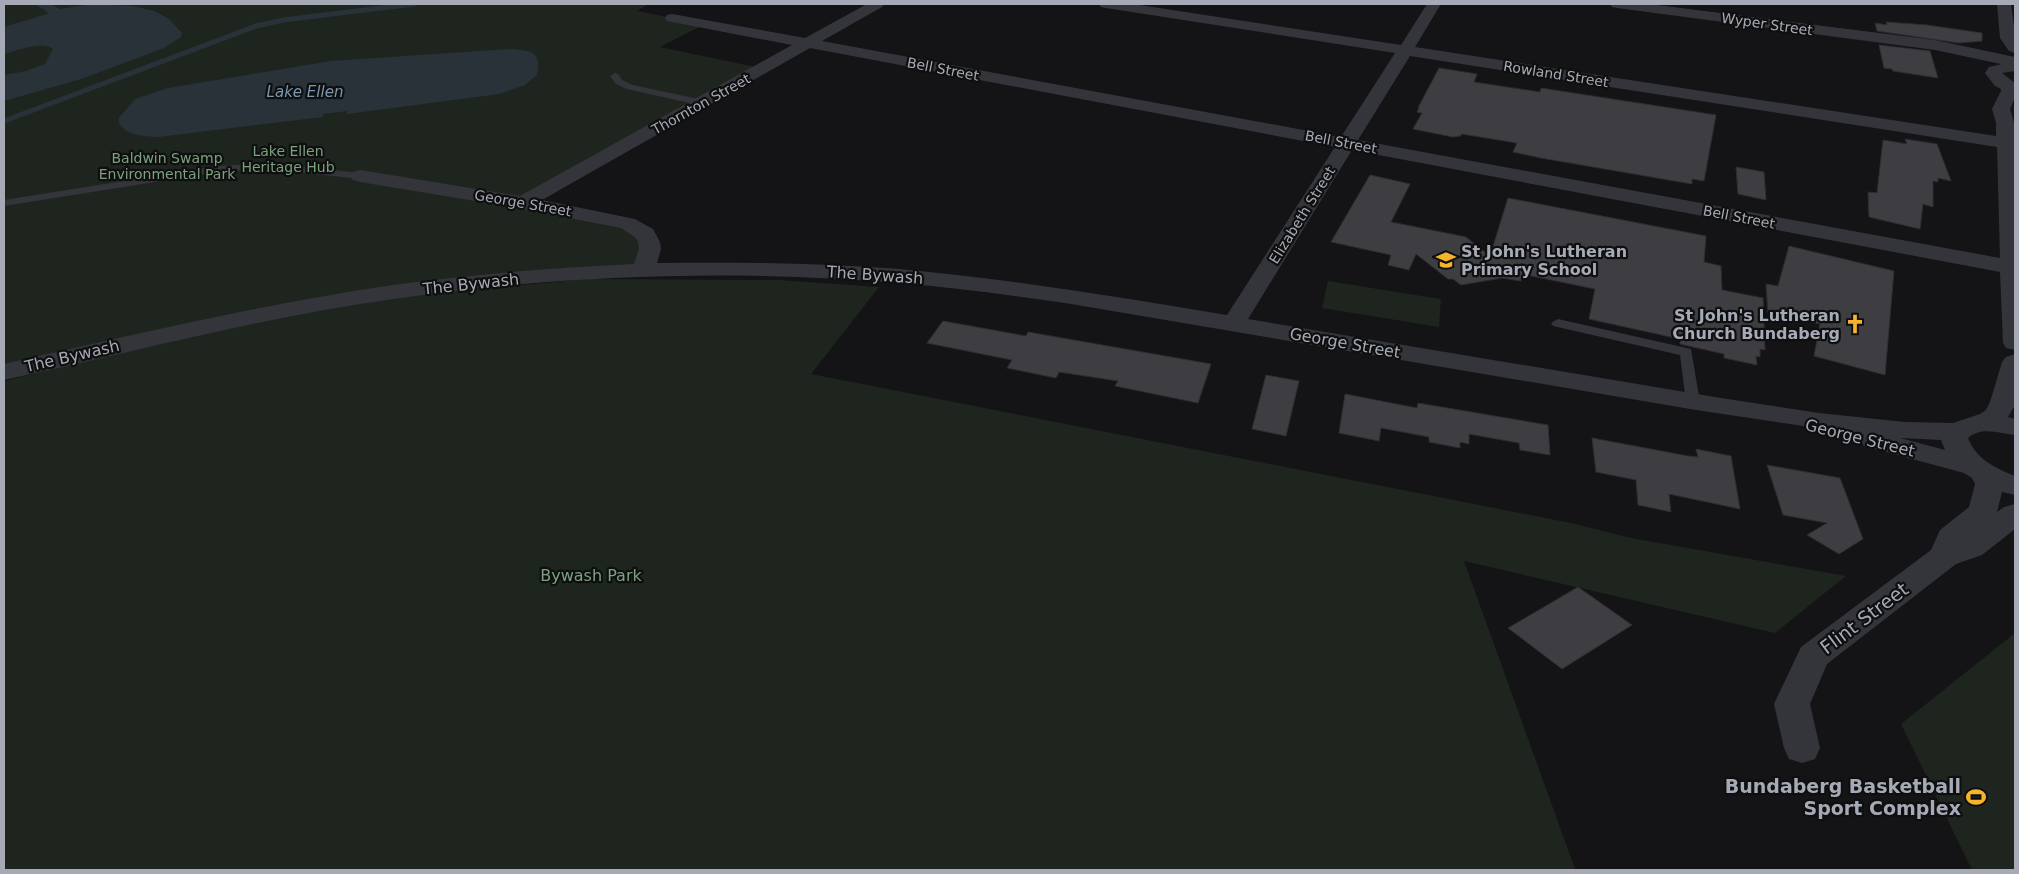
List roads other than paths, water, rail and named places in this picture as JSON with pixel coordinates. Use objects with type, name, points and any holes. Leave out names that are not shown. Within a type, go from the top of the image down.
[{"type":"street","name":"Thornton Street","points":[[523,203],[877,4]]},
{"type":"street","name":"Rowland Street","points":[[1106,4],[1404,50],[2009,125]]},
{"type":"street","name":"Elizabeth Street","points":[[1233,324],[1434,4]]},
{"type":"street","name":"Wyper Street","points":[[1618,4],[1888,40],[1990,50],[2007,57]]},
{"type":"street","points":[[2004,4],[2007,57],[1994,73],[1996,78],[2012,88],[2000,104],[2000,110],[2009,125],[2011,267],[2015,343]]},
{"type":"street","name":"Bell Street","points":[[672,18],[2011,267]]},
{"type":"street","name":"Wyper Street","points":[[1888,40],[1961,54],[1988,63],[2007,57]]},
{"type":"street","name":"George Street","points":[[360,176],[523,203],[613,220],[638,228],[645,234],[650,249],[643,271]]},
{"type":"street","name":"The Bywash","points":[[4,372],[248,316],[396,292],[522,278],[643,271],[813,271],[945,280]]},
{"type":"street","name":"George Street","points":[[945,280],[1061,295],[1743,411],[1845,433],[1979,469]]},
{"type":"street","points":[[2015,362],[2006,394],[1997,414],[1990,420],[1968,427],[1954,438],[1956,446],[1963,456],[1979,469],[2015,486]]},
{"type":"street","name":"George Street","points":[[1743,411],[1879,428],[1929,431],[1968,427],[2015,427]]},
{"type":"street","name":"Flint Street","points":[[1945,556],[1951,538],[1983,511],[1989,484],[1979,469]]},
{"type":"street","name":"Flint Street","points":[[1802,748],[1792,704],[1813,656],[1945,556],[1971,547],[2015,514]]},
{"type":"lane","points":[[615,76],[619,82],[630,87],[703,102]]},
{"type":"lane","points":[[4,203],[195,172],[236,168],[289,167],[360,176]]},
{"type":"lane","points":[[1558,323],[1686,352],[1693,402]]},
{"type":"water","points":[[35,4],[51,4],[60,9],[91,4],[133,6],[154,11],[169,19],[182,33],[181,37],[164,48],[81,79],[4,101],[4,75],[26,71],[45,64],[53,49],[36,46],[4,54],[4,27],[47,14],[48,12]]},
{"type":"water","name":"Lake Ellen","points":[[511,49],[529,52],[536,57],[538,61],[537,75],[525,85],[499,94],[347,114],[347,111],[324,114],[323,117],[158,137],[131,133],[126,131],[119,123],[119,118],[135,99],[168,88],[331,61]]},
{"type":"waterway","points":[[4,121],[256,26],[283,20],[414,4]]},
{"type":"place","name":"St John's Lutheran Primary School","points":[[1446,260]]},
{"type":"place","name":"St John's Lutheran Church Bundaberg","points":[[1855,324]]},
{"type":"place","name":"Bundaberg Basketball Sport Complex","points":[[1976,797]]},
{"type":"park label","name":"Lake Ellen Heritage Hub","points":[[288,160]]},
{"type":"park label","name":"Baldwin Swamp Environmental Park","points":[[167,166]]},
{"type":"park label","name":"Bywash Park","points":[[591,575]]}]
